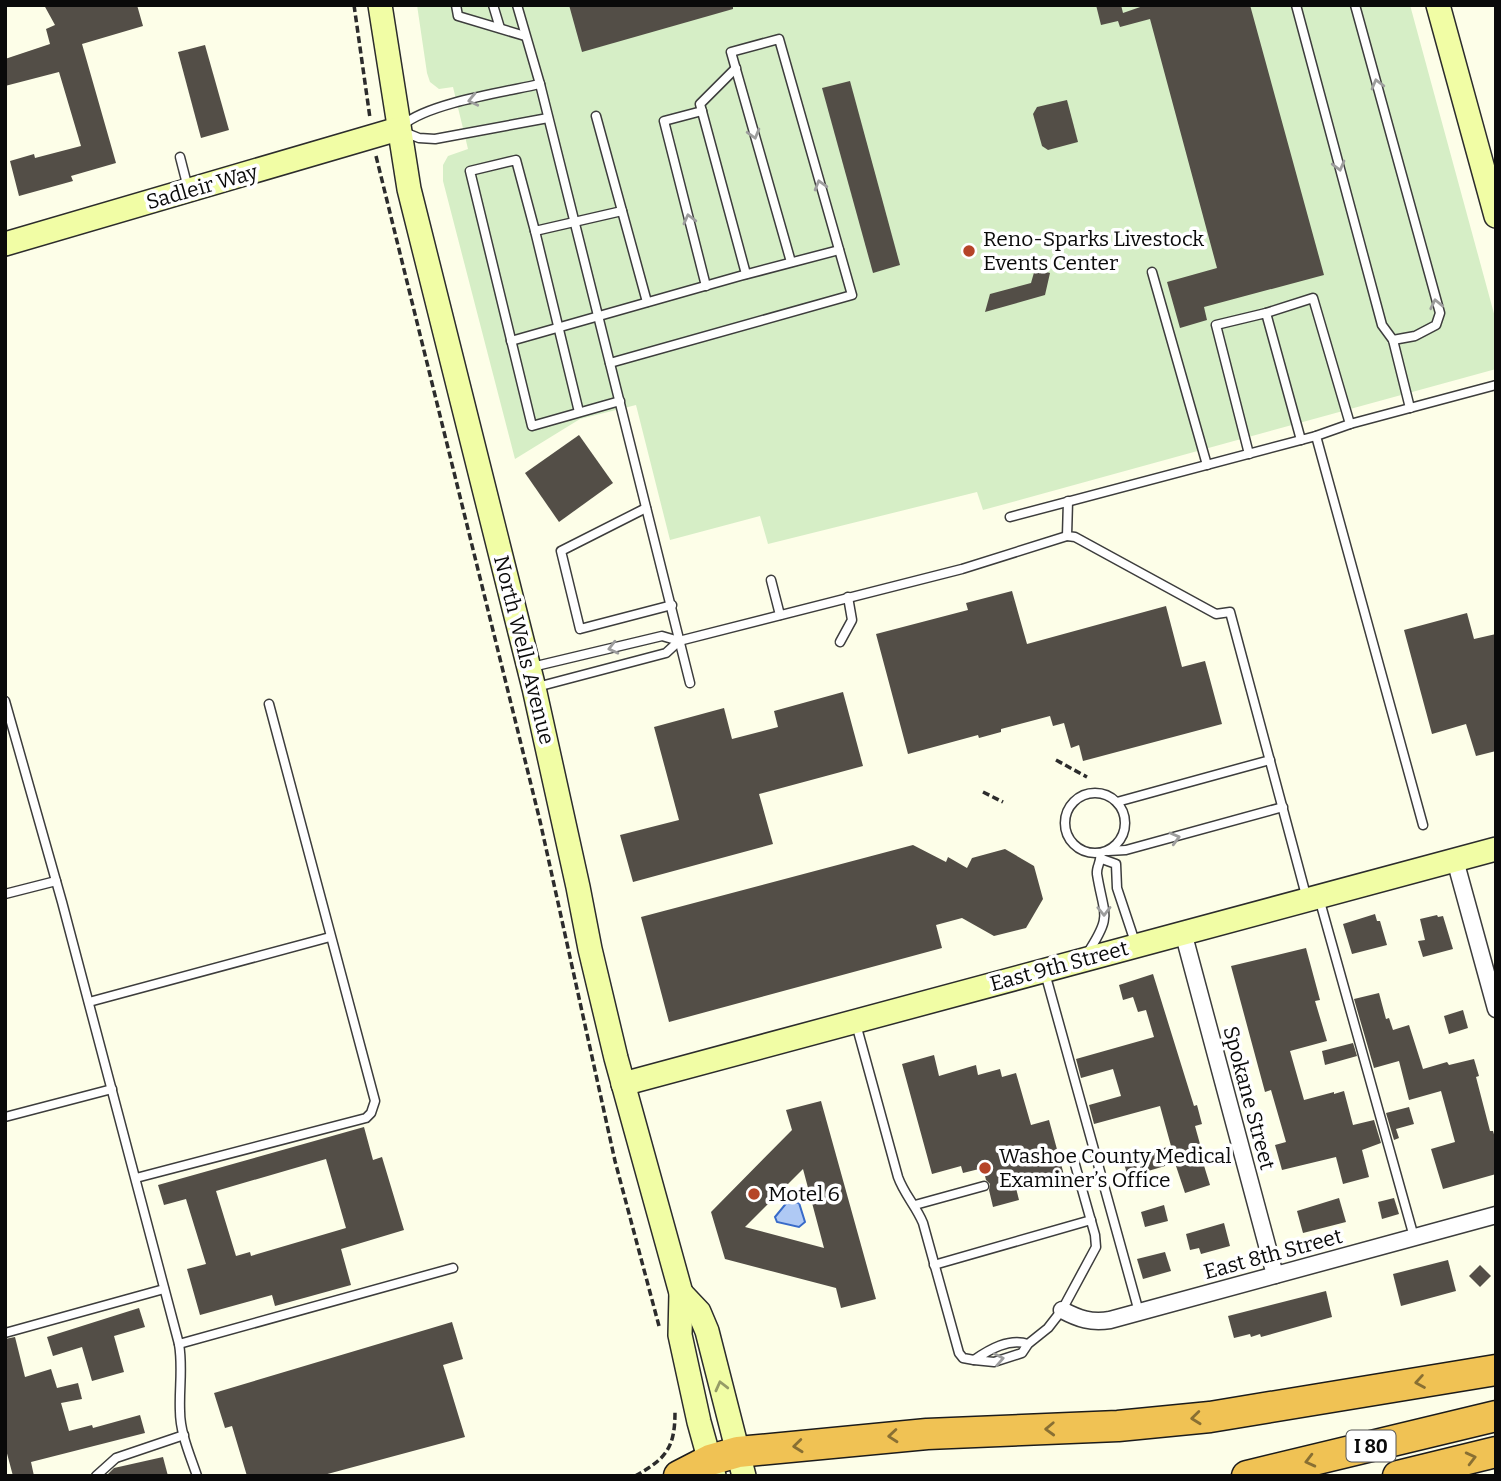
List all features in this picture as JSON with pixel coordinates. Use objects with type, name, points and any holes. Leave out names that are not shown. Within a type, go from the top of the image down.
[{"type":"highway","points":[[679,1476],[927,1434],[1118,1426],[1210,1417],[1496,1370]]},
{"type":"highway","name":"I 80","points":[[1247,1476],[1496,1416]]},
{"type":"highway","name":"I 80","points":[[1398,1476],[1496,1452]]},
{"type":"street","name":"North Wells Avenue","points":[[380,5],[398,129],[412,201],[532,678],[590,949],[623,1084],[681,1293],[680,1335],[726,1466]]},
{"type":"street","points":[[1438,5],[1496,216]]},
{"type":"street","name":"Sadleir Way","points":[[5,244],[398,129]]},
{"type":"street","name":"East 9th Street","points":[[623,1084],[1496,849]]},
{"type":"street","points":[[1455,860],[1496,1009]]},
{"type":"street","name":"Spokane Street","points":[[1183,932],[1275,1275]]},
{"type":"street","name":"East 8th Street","points":[[1062,1310],[1084,1321],[1096,1322],[1496,1215]]},
{"type":"lane","points":[[456,5],[458,16],[526,36]]},
{"type":"lane","points":[[493,5],[500,28]]},
{"type":"lane","points":[[517,5],[540,84],[691,683]]},
{"type":"lane","points":[[1296,5],[1382,325],[1393,340],[1410,408]]},
{"type":"lane","points":[[1355,5],[1440,313],[1436,325],[1415,336],[1393,340]]},
{"type":"lane","points":[[610,363],[852,295],[779,39],[731,52],[791,262]]},
{"type":"lane","points":[[736,68],[700,104],[746,274]]},
{"type":"lane","points":[[540,84],[430,109],[412,117],[398,129],[419,138],[435,139],[548,118]]},
{"type":"lane","points":[[702,111],[664,121],[706,286]]},
{"type":"lane","points":[[596,116],[647,302]]},
{"type":"lane","points":[[180,157],[189,191]]},
{"type":"lane","points":[[579,412],[516,160],[470,171],[532,426],[620,401]]},
{"type":"lane","points":[[535,231],[622,211]]},
{"type":"lane","points":[[512,341],[839,250]]},
{"type":"lane","points":[[1152,272],[1207,465]]},
{"type":"lane","points":[[1249,454],[1216,325],[1313,298],[1350,425]]},
{"type":"lane","points":[[1266,313],[1301,440]]},
{"type":"lane","points":[[1010,517],[1496,385]]},
{"type":"lane","points":[[1316,436],[1423,825]]},
{"type":"lane","points":[[1067,536],[1068,501]]},
{"type":"lane","points":[[646,508],[561,551],[580,629],[672,605]]},
{"type":"lane","points":[[532,678],[666,653],[679,641],[962,569],[1067,536],[1075,537],[1216,614],[1230,612],[1283,807],[1414,1237]]},
{"type":"lane","points":[[771,580],[780,615]]},
{"type":"lane","points":[[840,642],[852,620],[848,597]]},
{"type":"lane","points":[[532,678],[662,636],[679,641]]},
{"type":"lane","points":[[5,701],[89,1002],[179,1344],[183,1363],[180,1411],[184,1435],[197,1476]]},
{"type":"lane","points":[[136,1178],[366,1118],[371,1113],[374,1101],[269,704]]},
{"type":"lane","points":[[1117,802],[1270,760]]},
{"type":"lane","points":[[1084,959],[1101,933],[1106,917],[1096,870],[1103,854],[1122,838],[1125,819],[1117,802],[1109,795],[1099,792],[1079,797],[1066,813],[1066,834],[1072,843],[1090,853],[1103,854],[1283,807]]},
{"type":"lane","points":[[1103,854],[1116,864],[1117,888],[1136,945]]},
{"type":"lane","points":[[5,894],[56,881]]},
{"type":"lane","points":[[89,1002],[330,936]]},
{"type":"lane","points":[[1044,970],[1139,1312]]},
{"type":"lane","points":[[855,1021],[902,1190],[915,1206],[923,1223],[959,1353],[963,1358],[994,1362],[1022,1353],[1062,1310],[1096,1247],[1074,1161]]},
{"type":"lane","points":[[5,1117],[112,1089]]},
{"type":"lane","points":[[915,1206],[984,1186]]},
{"type":"lane","points":[[934,1265],[1091,1220]]},
{"type":"lane","points":[[179,1344],[453,1268]]},
{"type":"lane","points":[[5,1334],[164,1289]]},
{"type":"lane","points":[[974,1360],[990,1349],[1018,1341],[1028,1344]]},
{"type":"lane","points":[[96,1476],[116,1458],[184,1435]]},
{"type":"path","points":[[354,5],[372,137],[537,808],[615,1161],[661,1334]]},
{"type":"path","points":[[1056,760],[1087,777]]},
{"type":"path","points":[[983,792],[1003,803]]},
{"type":"path","points":[[635,1476],[654,1465],[669,1450],[675,1434],[674,1403]]},
{"type":"green space","name":"Reno-Sparks Livestock Events Center","points":[[417,5],[1410,5],[1496,321],[1496,369],[983,510],[977,492],[768,544],[760,516],[670,540],[636,405],[580,419],[515,459],[443,181],[443,165],[448,156],[468,149],[453,87],[439,89],[430,82]]},
{"type":"water","points":[[788,1201],[799,1203],[805,1222],[799,1227],[777,1222],[775,1217]]},
{"type":"building","points":[[44,5],[137,5],[143,26],[82,44],[116,163],[71,176],[73,181],[19,196],[10,161],[34,154],[35,158],[81,146],[59,72],[5,86],[5,59],[50,44],[46,29],[55,25]]},
{"type":"building","points":[[569,5],[733,5],[733,9],[582,52]]},
{"type":"building","points":[[1096,5],[1121,5],[1123,13],[1146,5],[1250,5],[1324,275],[1204,307],[1207,320],[1180,328],[1167,282],[1217,268],[1150,19],[1120,27],[1118,21],[1101,25]]},
{"type":"building","points":[[205,45],[229,130],[201,138],[178,52]]},
{"type":"building","points":[[850,81],[900,265],[873,273],[822,88]]},
{"type":"building","points":[[1067,100],[1078,142],[1048,150],[1042,146],[1033,114],[1037,107]]},
{"type":"building","points":[[1035,269],[1050,273],[1045,295],[985,312],[990,294],[1031,283]]},
{"type":"building","points":[[579,435],[613,483],[559,522],[525,473]]},
{"type":"building","points":[[1012,591],[1027,644],[1166,606],[1182,667],[1205,661],[1222,724],[1083,761],[1079,745],[1071,748],[1064,723],[1053,726],[1050,716],[979,738],[978,735],[908,754],[876,634],[968,610],[966,603]]},
{"type":"building","points":[[1467,613],[1474,639],[1496,634],[1496,751],[1476,756],[1466,724],[1432,734],[1404,630]]},
{"type":"building","points":[[843,692],[863,766],[759,794],[773,844],[633,882],[620,835],[679,820],[654,727],[724,708],[732,739],[778,727],[774,711]]},
{"type":"building","points":[[913,845],[946,862],[948,857],[967,868],[972,858],[1005,849],[1034,866],[1043,899],[1026,928],[994,936],[962,918],[936,925],[942,948],[669,1022],[641,917]]},
{"type":"building","points":[[1375,914],[1377,921],[1380,921],[1387,945],[1352,954],[1343,924]]},
{"type":"building","points":[[1443,916],[1453,949],[1423,957],[1418,941],[1425,940],[1420,919]]},
{"type":"building","points":[[1306,948],[1320,1000],[1315,1001],[1327,1041],[1290,1051],[1304,1100],[1344,1091],[1353,1125],[1374,1120],[1381,1143],[1362,1150],[1369,1177],[1343,1184],[1336,1157],[1282,1170],[1275,1145],[1286,1142],[1271,1090],[1265,1092],[1231,966]]},
{"type":"building","points":[[1153,974],[1202,1124],[1195,1126],[1210,1185],[1185,1193],[1175,1163],[1128,1177],[1122,1157],[1171,1146],[1160,1106],[1094,1124],[1089,1105],[1121,1096],[1113,1069],[1081,1078],[1076,1059],[1154,1037],[1146,1010],[1138,1012],[1133,997],[1123,1000],[1119,985]]},
{"type":"building","points":[[1379,993],[1386,1019],[1389,1018],[1393,1030],[1409,1025],[1423,1069],[1447,1062],[1449,1065],[1474,1059],[1490,1131],[1493,1131],[1496,1141],[1496,1174],[1443,1189],[1431,1149],[1455,1142],[1441,1091],[1409,1100],[1399,1061],[1374,1068],[1354,999]]},
{"type":"building","points":[[1463,1010],[1468,1028],[1449,1034],[1444,1016]]},
{"type":"building","points":[[1353,1043],[1357,1056],[1325,1065],[1322,1051]]},
{"type":"building","points":[[934,1055],[939,1076],[976,1065],[978,1075],[1000,1069],[1002,1077],[1016,1073],[1031,1125],[1049,1120],[1064,1175],[1016,1188],[1019,1200],[993,1207],[990,1184],[983,1168],[963,1173],[961,1166],[932,1174],[902,1064]]},
{"type":"building","name":"Motel 6","points":[[821,1101],[876,1299],[841,1308],[836,1288],[725,1259],[711,1212],[792,1130],[786,1110]],"holes":[[[803,1169],[824,1248],[745,1227]]]},
{"type":"building","points":[[1409,1107],[1414,1124],[1396,1129],[1399,1138],[1394,1140],[1386,1113]]},
{"type":"building","points":[[364,1127],[373,1160],[382,1157],[404,1230],[341,1249],[351,1285],[275,1306],[272,1295],[200,1315],[187,1269],[206,1264],[186,1199],[164,1205],[158,1185]],"holes":[[[326,1159],[346,1228],[251,1256],[250,1252],[236,1256],[216,1191]]]},
{"type":"building","points":[[1339,1198],[1346,1222],[1303,1233],[1297,1211]]},
{"type":"building","points":[[1394,1198],[1399,1214],[1382,1219],[1378,1202]]},
{"type":"building","points":[[1164,1205],[1168,1221],[1145,1227],[1141,1212]]},
{"type":"building","points":[[1224,1223],[1230,1246],[1201,1254],[1199,1248],[1190,1250],[1186,1234]]},
{"type":"building","points":[[1165,1252],[1171,1271],[1143,1279],[1137,1259]]},
{"type":"building","points":[[1448,1260],[1456,1291],[1401,1306],[1393,1274]]},
{"type":"building","points":[[1480,1265],[1491,1276],[1480,1287],[1469,1276]]},
{"type":"building","points":[[1326,1291],[1332,1317],[1261,1337],[1260,1334],[1251,1337],[1250,1334],[1234,1338],[1228,1316]]},
{"type":"building","points":[[139,1308],[145,1327],[114,1336],[124,1372],[92,1381],[82,1347],[53,1356],[47,1337]]},
{"type":"building","points":[[452,1322],[463,1359],[443,1365],[465,1437],[320,1476],[247,1476],[232,1426],[225,1428],[214,1393]]},
{"type":"building","points":[[15,1337],[25,1377],[51,1369],[57,1388],[78,1383],[82,1399],[61,1403],[69,1431],[92,1425],[93,1428],[140,1415],[145,1433],[31,1462],[34,1476],[13,1476],[5,1446],[5,1339]]},
{"type":"building","points":[[163,1457],[168,1476],[106,1476],[114,1468]]},
{"type":"place","name":"Reno-Sparks Livestock Events Center","points":[[969,251]]},
{"type":"place","name":"Washoe County Medical Examiner’s Office","points":[[985,1168]]},
{"type":"place","name":"Motel 6","points":[[754,1194]]}]
